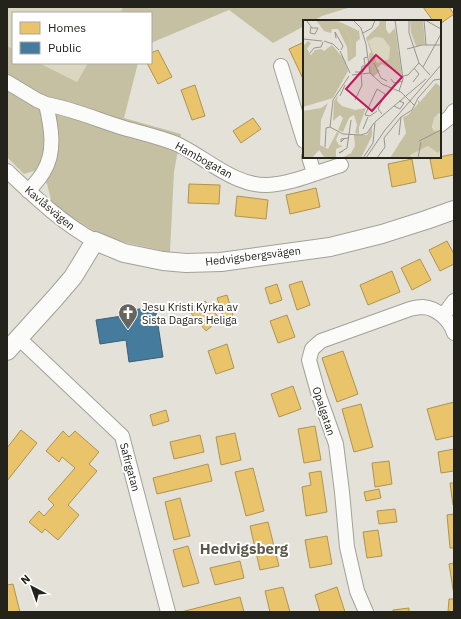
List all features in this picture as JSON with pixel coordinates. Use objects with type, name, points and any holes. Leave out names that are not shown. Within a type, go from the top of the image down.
[{"type":"street","points":[[281,66],[303,138]]},
{"type":"street","name":"Hambogatan","points":[[7,82],[46,104],[74,111],[176,144],[220,170],[256,184],[267,185],[281,183],[341,165]]},
{"type":"street","points":[[28,191],[44,172],[49,160],[52,143],[50,122],[46,104]]},
{"type":"street","points":[[441,124],[450,117],[454,111]]},
{"type":"street","points":[[309,158],[314,173]]},
{"type":"street","name":"Kavlåsvägen","points":[[7,171],[44,206],[80,233],[95,241]]},
{"type":"street","name":"Hedvigsbergsvägen","points":[[95,241],[124,253],[163,261],[186,263],[221,262],[330,247],[382,234],[454,210]]},
{"type":"street","points":[[13,345],[73,277],[95,241]]},
{"type":"street","points":[[454,301],[443,316],[454,333]]},
{"type":"street","name":"Opalgatan","points":[[366,612],[357,591],[347,547],[336,444],[319,396],[309,360],[312,349],[321,342],[410,309],[424,307],[443,316]]},
{"type":"street","name":"Safirgatan","points":[[13,345],[26,344],[122,436],[168,612]]},
{"type":"shaded area","points":[[7,7],[123,7],[120,12],[12,12],[12,48],[7,46]]},
{"type":"shaded area","points":[[123,7],[351,7],[322,16],[315,20],[303,20],[303,27],[273,43],[229,10],[152,43],[152,12],[120,12]]},
{"type":"shaded area","points":[[7,46],[12,48],[12,64],[41,64],[77,82],[87,64],[138,64],[124,118],[181,134],[174,172],[170,252],[105,238],[52,204],[47,184],[34,171],[24,174],[7,157]]},
{"type":"shaded area","points":[[41,64],[87,64],[77,82]]},
{"type":"building: Homes","points":[[423,7],[449,7],[454,14],[441,23],[441,20],[432,20]]},
{"type":"building: Homes","points":[[303,42],[303,79],[289,49]]},
{"type":"building: Homes","points":[[158,50],[172,77],[158,84],[148,64],[152,64],[152,53]]},
{"type":"building: Homes","points":[[195,85],[205,116],[192,120],[181,90]]},
{"type":"building: Homes","points":[[253,118],[261,129],[241,143],[233,131]]},
{"type":"building: Homes","points":[[454,154],[454,175],[434,179],[430,159],[441,158],[441,157]]},
{"type":"building: Homes","points":[[412,159],[416,182],[392,187],[388,164]]},
{"type":"building: Homes","points":[[189,184],[220,185],[219,204],[188,203]]},
{"type":"building: Homes","points":[[316,188],[320,207],[290,214],[286,195]]},
{"type":"building: Homes","points":[[237,196],[268,200],[266,219],[235,216]]},
{"type":"building: Homes","points":[[447,241],[454,254],[454,264],[440,271],[429,250]]},
{"type":"building: Homes","points":[[420,259],[431,280],[412,290],[401,268]]},
{"type":"building: Homes","points":[[392,271],[400,292],[368,305],[360,285]]},
{"type":"building: Homes","points":[[302,281],[310,305],[297,310],[289,285]]},
{"type":"building: Homes","points":[[277,284],[282,300],[270,304],[265,288]]},
{"type":"building: Homes","points":[[227,295],[233,315],[224,319],[217,298]]},
{"type":"building: Homes","points":[[205,301],[220,319],[206,331],[191,313]]},
{"type":"building: Homes","points":[[287,315],[295,337],[278,343],[270,321]]},
{"type":"building: Homes","points":[[227,344],[234,368],[216,374],[208,351]]},
{"type":"building: Homes","points":[[343,351],[358,394],[337,402],[322,358]]},
{"type":"building: Homes","points":[[293,386],[301,409],[279,417],[271,394]]},
{"type":"building: Homes","points":[[454,402],[454,436],[436,440],[427,409]]},
{"type":"building: Homes","points":[[361,404],[373,447],[354,452],[342,409]]},
{"type":"building: Homes","points":[[166,410],[169,421],[153,426],[150,415]]},
{"type":"building: Homes","points":[[315,426],[321,460],[304,463],[298,429]]},
{"type":"building: Homes","points":[[21,430],[37,443],[7,481],[7,448]]},
{"type":"building: Homes","points":[[63,431],[69,437],[75,431],[99,452],[89,464],[97,471],[68,505],[79,515],[58,540],[45,529],[42,533],[29,522],[39,511],[44,516],[54,505],[48,499],[75,468],[62,457],[59,462],[46,451]]},
{"type":"building: Homes","points":[[235,433],[241,460],[221,465],[216,437]]},
{"type":"building: Homes","points":[[200,435],[204,452],[174,459],[170,442]]},
{"type":"building: Homes","points":[[454,449],[454,471],[441,473],[438,452]]},
{"type":"building: Homes","points":[[389,461],[392,484],[375,487],[372,463]]},
{"type":"building: Homes","points":[[208,464],[212,481],[157,494],[153,478]]},
{"type":"building: Homes","points":[[253,468],[264,511],[246,516],[235,472]]},
{"type":"building: Homes","points":[[321,471],[327,512],[306,516],[302,487],[311,485],[309,473]]},
{"type":"building: Homes","points":[[450,483],[454,483],[454,505],[453,505]]},
{"type":"building: Homes","points":[[379,489],[381,498],[366,501],[364,492]]},
{"type":"building: Homes","points":[[180,498],[190,536],[174,540],[165,502]]},
{"type":"building: Homes","points":[[395,509],[397,522],[379,524],[377,511]]},
{"type":"building: Homes","points":[[454,514],[454,548],[450,548],[447,515]]},
{"type":"building: Homes","points":[[268,522],[279,566],[260,570],[250,526]]},
{"type":"building: Homes","points":[[378,530],[382,556],[367,558],[363,532]]},
{"type":"building: Homes","points":[[327,536],[332,564],[310,568],[305,540]]},
{"type":"building: Homes","points":[[188,546],[199,583],[183,587],[173,550]]},
{"type":"building: Homes","points":[[240,561],[244,578],[215,585],[210,568]]},
{"type":"building: Homes","points":[[454,563],[454,595],[449,564]]},
{"type":"building: Homes","points":[[13,584],[20,612],[7,612],[7,585]]},
{"type":"building: Homes","points":[[283,587],[290,612],[270,612],[265,591]]},
{"type":"building: Homes","points":[[337,587],[345,612],[320,612],[315,595]]},
{"type":"building: Homes","points":[[240,597],[244,612],[181,612]]},
{"type":"building: Homes","points":[[449,599],[454,599],[454,612],[448,612]]},
{"type":"building: Homes","points":[[409,608],[409,612],[393,612],[393,610]]},
{"type":"building: Public","name":"Jesu Kristi Kyrka av Sista Dagars Heliga","points":[[155,306],[163,357],[129,362],[126,340],[100,344],[96,320],[135,314],[134,310]]},
{"type":"place","name":"Jesu Kristi Kyrka av Sista Dagars Heliga","points":[[128,330]]},
{"type":"district","name":"Hedvigsberg","points":[[244,548]]}]
